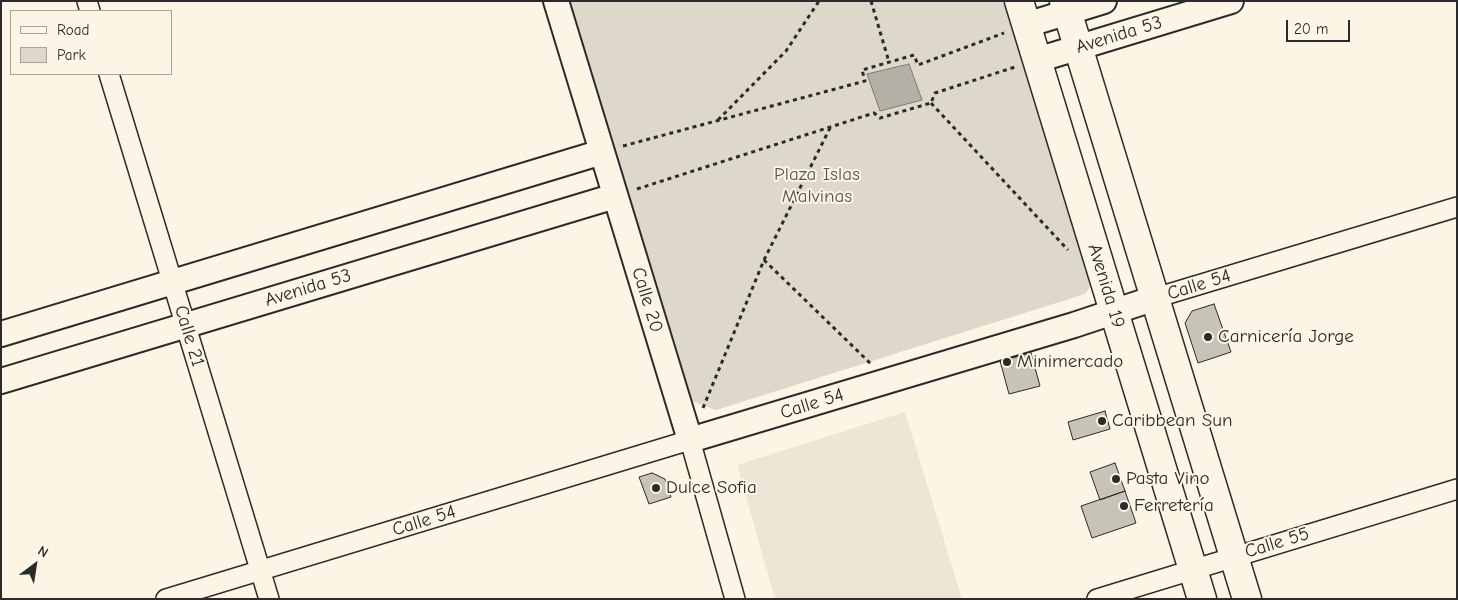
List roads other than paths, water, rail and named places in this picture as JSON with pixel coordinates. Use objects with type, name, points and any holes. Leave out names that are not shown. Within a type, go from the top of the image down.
[{"type":"main road","points":[[1066,7],[1247,599]]},
{"type":"main road","name":"Avenida 19","points":[[1022,13],[1202,599]]},
{"type":"street","name":"Calle 20","points":[[556,1],[690,440],[735,599]]},
{"type":"street","name":"Avenida 53","points":[[1022,13],[1104,1]]},
{"type":"street","name":"Avenida 53","points":[[1036,60],[1231,1]]},
{"type":"street","name":"Calle 21","points":[[109,75],[269,599]]},
{"type":"street","points":[[1,334],[602,152]]},
{"type":"street","name":"Avenida 53","points":[[1,381],[615,196]]},
{"type":"street","name":"Calle 54","points":[[166,599],[1457,207]]},
{"type":"street","name":"Calle 55","points":[[1097,599],[1457,489]]},
{"type":"place","name":"Carnicería Jorge","points":[[1208,337]]},
{"type":"place","name":"Minimercado","points":[[1007,362]]},
{"type":"place","name":"Caribbean Sun","points":[[1102,421]]},
{"type":"place","name":"Pasta Vino","points":[[1116,479]]},
{"type":"place","name":"Dulce Sofia","points":[[656,488]]},
{"type":"place","name":"Ferretería","points":[[1124,506]]},
{"type":"park label","name":"Plaza Islas Malvinas","points":[[817,186]]}]
